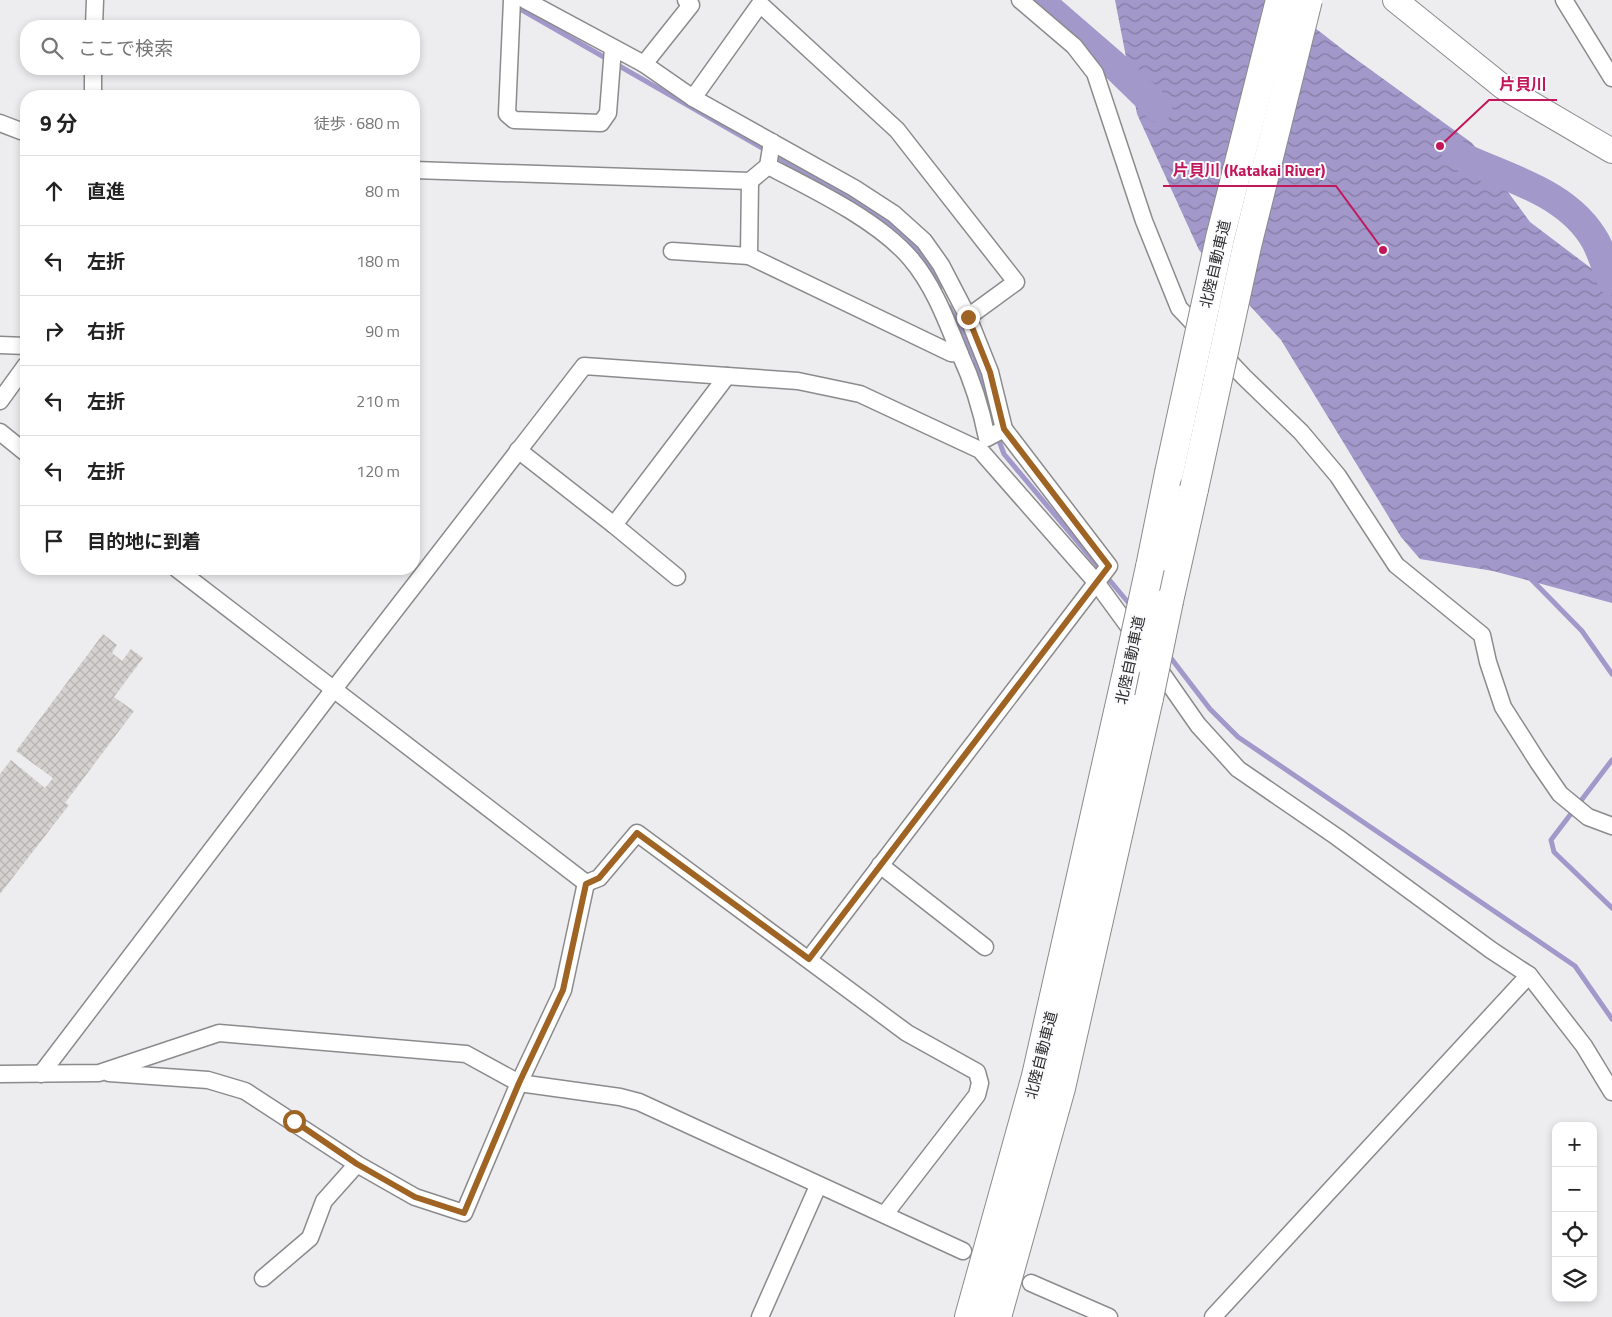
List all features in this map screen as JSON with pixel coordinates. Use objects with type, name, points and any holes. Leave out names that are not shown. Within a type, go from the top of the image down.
[{"type":"highway","name":"北陸自動車道","points":[[969,1317],[1036,1076],[1129,663],[1220,238],[1280,0]]},
{"type":"highway","name":"北陸自動車道","points":[[997,1317],[1061,1088],[1149,698],[1249,236],[1308,0]]},
{"type":"main road","points":[[1395,0],[1503,86],[1612,151]]},
{"type":"street","points":[[94,20],[95,0]]},
{"type":"street","points":[[512,0],[507,114],[514,120],[601,123],[608,113],[613,48]]},
{"type":"street","points":[[525,0],[644,64],[693,98],[854,188],[894,214],[924,241],[940,265],[968,317],[990,372],[1004,429],[1109,566],[809,959]]},
{"type":"street","points":[[644,64],[691,5],[686,0]]},
{"type":"street","points":[[1020,0],[1074,46],[1095,73],[1144,221],[1179,308],[1307,439],[1338,476],[1396,565],[1482,635],[1488,662],[1503,708],[1538,762],[1560,794],[1588,817],[1612,826]]},
{"type":"street","points":[[1564,0],[1612,78]]},
{"type":"street","points":[[693,98],[760,4],[898,130],[1016,282],[968,317]]},
{"type":"street","points":[[93,75],[93,90]]},
{"type":"street","points":[[0,123],[20,131]]},
{"type":"street","points":[[420,170],[750,181],[768,166],[772,142]]},
{"type":"street","points":[[768,166],[811,188],[880,230],[912,259],[940,304],[979,402],[983,444]]},
{"type":"street","points":[[749,256],[750,181]]},
{"type":"street","points":[[672,251],[749,256],[951,353],[960,354]]},
{"type":"street","points":[[0,345],[20,346]]},
{"type":"street","points":[[41,1074],[334,689],[584,366],[798,381],[860,394],[983,444],[1096,582],[1198,725],[1238,770],[1338,837],[1491,950],[1529,975],[1584,1046],[1612,1092]]},
{"type":"street","points":[[0,401],[20,373]]},
{"type":"street","points":[[614,525],[727,376]]},
{"type":"street","points":[[983,444],[1004,429]]},
{"type":"street","points":[[0,432],[20,448]]},
{"type":"street","points":[[518,450],[677,577]]},
{"type":"street","points":[[185,575],[586,884]]},
{"type":"street","points":[[586,884],[599,878],[637,833],[907,1033],[977,1072],[980,1083],[977,1095],[885,1214]]},
{"type":"street","points":[[880,865],[985,947]]},
{"type":"street","points":[[0,1074],[99,1073],[208,1080],[245,1092],[357,1164],[415,1197],[464,1213],[519,1083],[563,990],[586,884]]},
{"type":"street","points":[[1213,1317],[1478,1034],[1529,975]]},
{"type":"street","points":[[99,1073],[219,1034],[466,1054],[519,1083],[620,1097],[639,1102],[818,1186],[885,1214],[963,1251]]},
{"type":"street","points":[[263,1278],[310,1238],[324,1201],[357,1164]]},
{"type":"street","points":[[760,1317],[818,1186]]},
{"type":"street","points":[[1031,1283],[1109,1317]]},
{"type":"water","points":[[1115,0],[1279,0],[1346,52],[1472,143],[1530,222],[1612,284],[1612,603],[1493,571],[1420,559],[1401,537],[1281,340],[1199,250],[1137,114]]},
{"type":"building","points":[[103,634],[117,645],[112,653],[122,661],[131,649],[143,658],[114,697],[134,711],[65,803],[69,805],[0,894],[0,774],[11,760],[45,788],[53,778],[16,751]]},
{"type":"waterway","points":[[1039,0],[1114,65],[1158,108]]},
{"type":"waterway","points":[[515,6],[884,220],[911,242],[927,264],[940,288]]},
{"type":"waterway","points":[[1456,154],[1534,188],[1569,210],[1584,225],[1596,242],[1612,281]]},
{"type":"waterway","points":[[949,307],[975,358],[992,422],[1004,454],[1132,607]]},
{"type":"waterway","points":[[1530,578],[1582,631],[1612,674]]},
{"type":"waterway","points":[[1167,653],[1210,709],[1238,737],[1575,966],[1612,1019]]},
{"type":"waterway","points":[[1612,760],[1551,840],[1554,852],[1612,908]]},
{"type":"place","name":"片貝川","points":[[1440,146]]},
{"type":"place","name":"片貝川 (Katakai River)","points":[[1383,250]]},
{"type":"route","points":[[294,1121],[357,1164],[415,1197],[464,1213],[519,1083],[563,990],[586,884],[599,878],[637,833],[809,959],[1109,566],[1022,455],[1004,429],[990,372],[968,317]]}]
